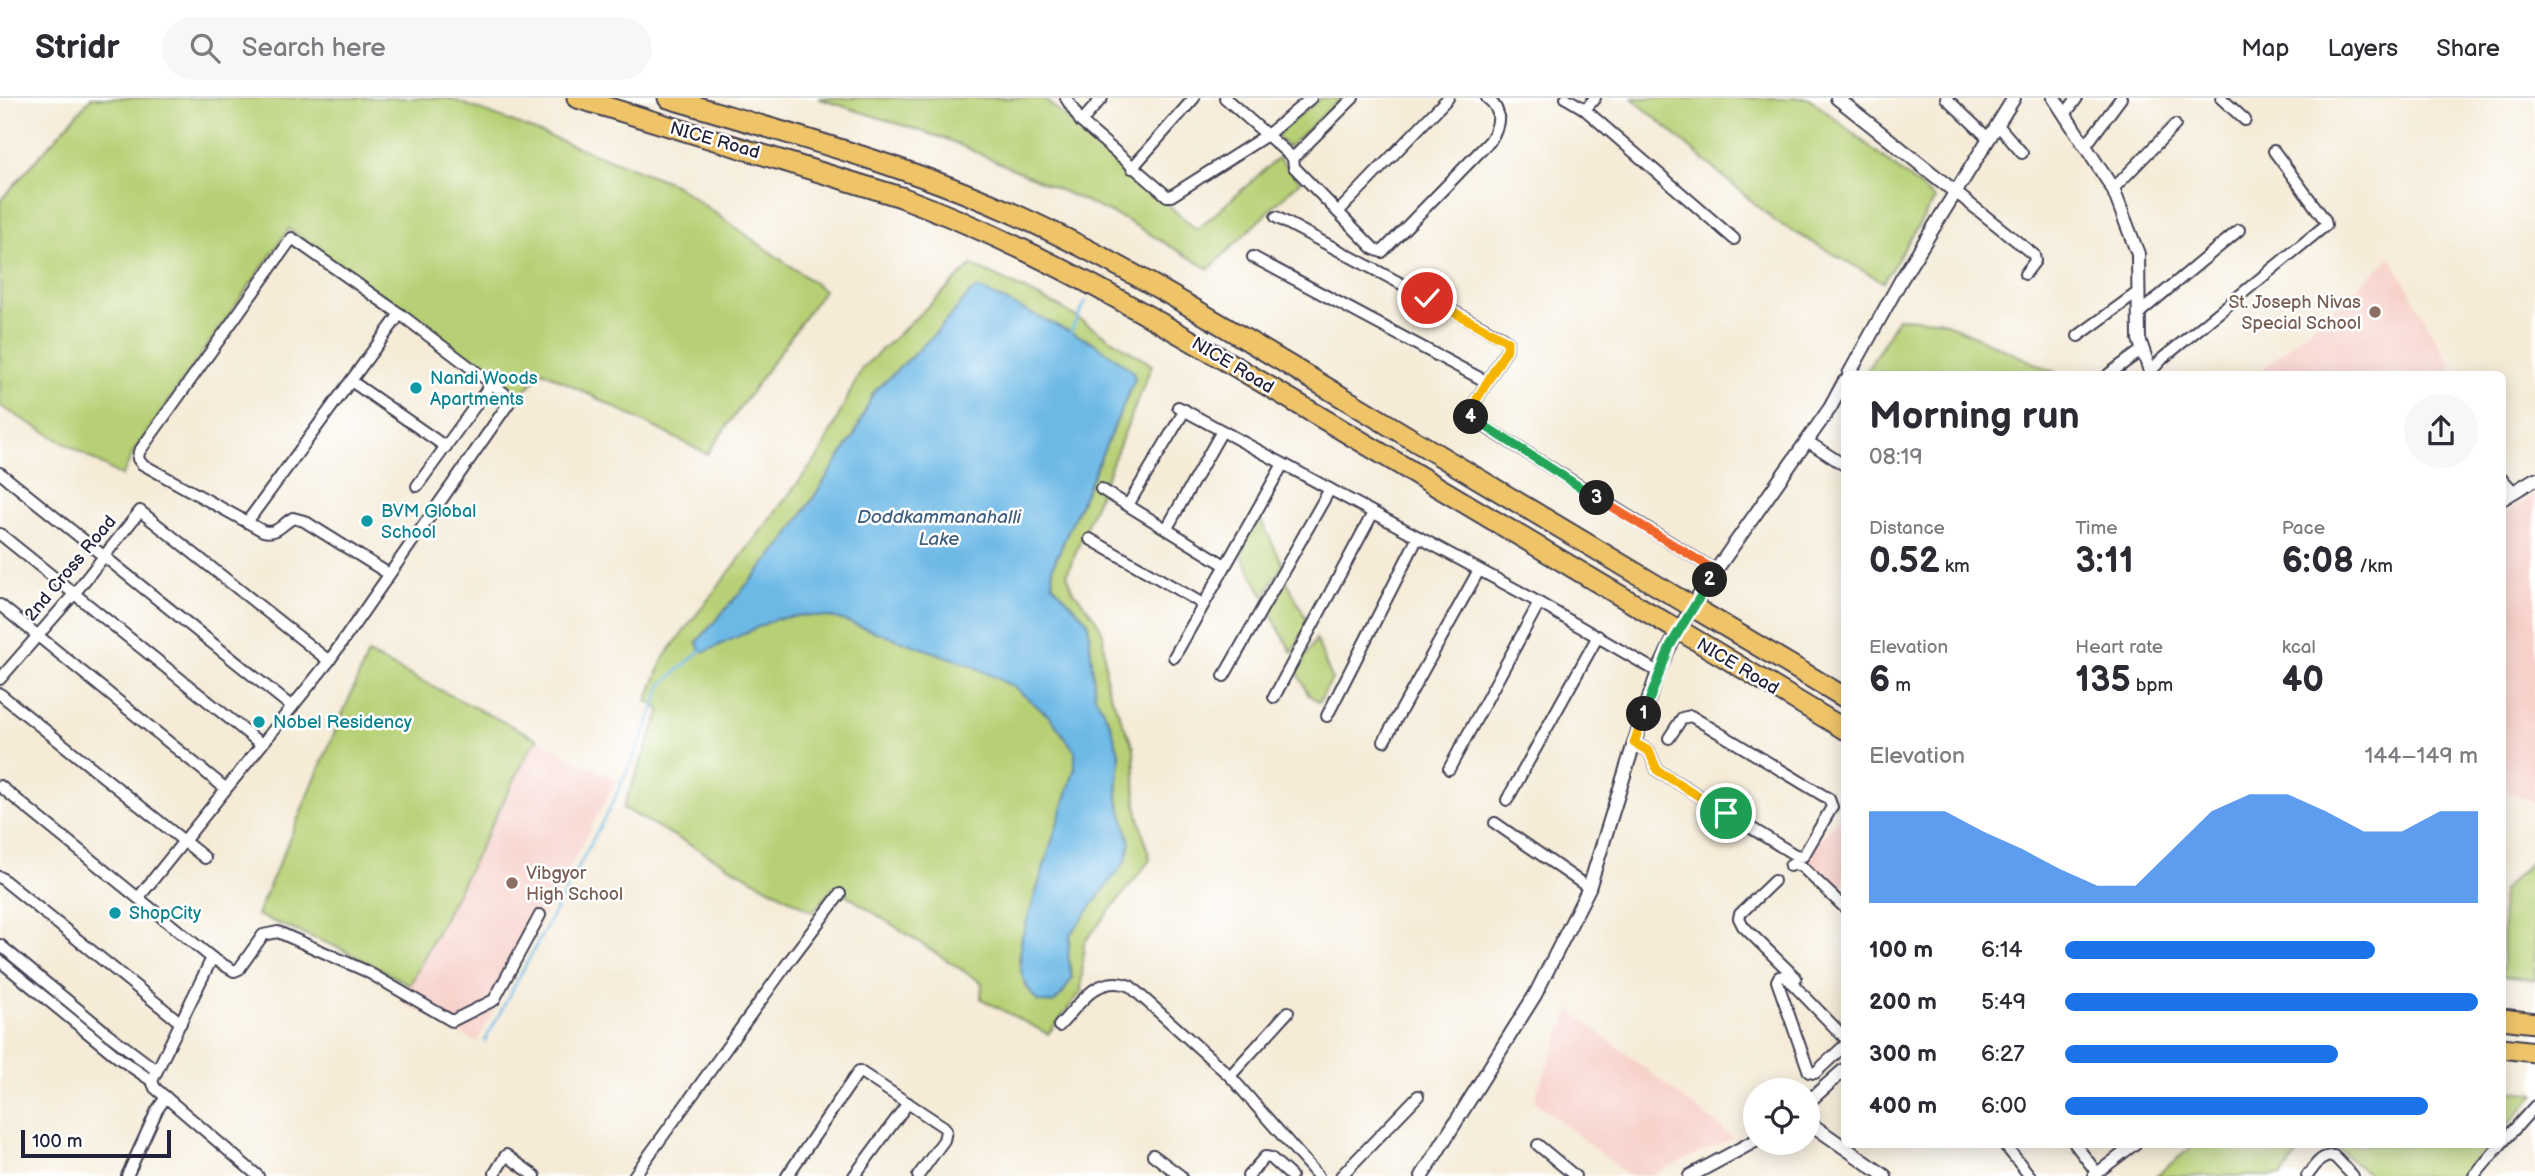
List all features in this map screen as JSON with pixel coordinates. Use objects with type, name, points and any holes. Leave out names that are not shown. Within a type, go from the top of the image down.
[{"type":"highway","name":"NICE Road","points":[[577,98],[794,163],[940,212],[1086,279],[1841,727]]},
{"type":"highway","name":"NICE Road","points":[[668,98],[821,143],[964,192],[1094,252],[1250,342],[1841,696]]},
{"type":"highway","points":[[2506,1019],[2535,1023]]},
{"type":"highway","points":[[2506,1048],[2535,1052]]},
{"type":"street","points":[[1066,98],[1081,122],[1167,196],[1175,196],[1267,135],[1311,98]]},
{"type":"street","points":[[1081,122],[1102,98]]},
{"type":"street","points":[[1132,168],[1194,98]]},
{"type":"street","points":[[1225,98],[1293,158],[1294,167],[1374,249],[1382,252],[1494,134],[1499,113],[1487,98]]},
{"type":"street","points":[[1293,158],[1353,98]]},
{"type":"street","points":[[1338,212],[1448,98]]},
{"type":"street","points":[[1566,98],[1583,108],[1734,239]]},
{"type":"street","points":[[1583,108],[1595,98]]},
{"type":"street","points":[[1837,98],[2035,255],[2035,261],[2025,274]]},
{"type":"street","points":[[1946,98],[1988,138]]},
{"type":"street","points":[[1851,371],[1901,279],[2014,98]]},
{"type":"street","points":[[2054,98],[2113,189],[2137,254],[2138,314],[2142,350],[2149,371]]},
{"type":"street","points":[[2066,113],[2077,98]]},
{"type":"street","points":[[2086,145],[2121,98]]},
{"type":"street","points":[[2221,98],[2245,120]]},
{"type":"street","points":[[1997,124],[2022,153]]},
{"type":"street","points":[[2113,189],[2175,125]]},
{"type":"street","points":[[2152,371],[2170,352],[2326,225],[2274,151]]},
{"type":"street","points":[[1276,217],[1507,341],[1507,349],[1470,413],[1474,421],[1716,571]]},
{"type":"street","points":[[2138,314],[2239,230]]},
{"type":"street","points":[[139,897],[329,661],[464,468],[510,397],[295,238],[290,239],[139,452],[138,459],[142,464],[271,534],[293,518],[304,521],[389,574]]},
{"type":"street","points":[[1253,257],[1487,382]]},
{"type":"street","points":[[2078,335],[2137,293]]},
{"type":"street","points":[[247,522],[400,314]]},
{"type":"street","points":[[2113,371],[2142,350]]},
{"type":"street","points":[[351,381],[446,447]]},
{"type":"street","points":[[417,486],[491,384]]},
{"type":"street","points":[[1422,1176],[1535,995],[1588,888],[1658,672],[1670,646],[1716,571],[1807,441],[1841,387]]},
{"type":"street","points":[[1128,505],[1181,409],[1539,603],[1658,672]]},
{"type":"street","points":[[1167,528],[1222,431]]},
{"type":"street","points":[[1807,441],[1841,464]]},
{"type":"street","points":[[1174,657],[1283,464]]},
{"type":"street","points":[[0,473],[292,707]]},
{"type":"street","points":[[2508,496],[2535,479]]},
{"type":"street","points":[[1101,489],[1225,565]]},
{"type":"street","points":[[1224,676],[1330,489]]},
{"type":"street","name":"2nd Cross Road","points":[[0,679],[74,594],[140,511],[329,661]]},
{"type":"street","points":[[1274,697],[1373,513]]},
{"type":"street","points":[[0,534],[261,744]]},
{"type":"street","points":[[1327,716],[1418,537]]},
{"type":"street","points":[[1090,539],[1203,604]]},
{"type":"street","points":[[1384,741],[1479,570]]},
{"type":"street","points":[[1449,769],[1539,603]]},
{"type":"street","points":[[0,604],[225,788]]},
{"type":"street","points":[[1507,800],[1598,636]]},
{"type":"street","points":[[0,694],[205,858]]},
{"type":"street","points":[[1634,743],[1649,751],[1657,770],[1795,855],[1803,856],[1832,807],[1829,799],[1691,716],[1682,718],[1669,738]]},
{"type":"street","points":[[0,786],[212,958],[234,971],[239,969],[263,934],[278,932],[366,971],[452,1021],[494,1000],[540,915]]},
{"type":"street","points":[[1495,823],[1588,888]]},
{"type":"street","points":[[1790,866],[1801,866],[1841,904]]},
{"type":"street","points":[[0,877],[181,1023]]},
{"type":"street","points":[[1774,881],[1740,914],[1740,922],[1841,1024]]},
{"type":"street","points":[[634,1176],[840,894]]},
{"type":"street","points":[[0,945],[156,1070]]},
{"type":"street","points":[[152,1081],[212,958]]},
{"type":"street","points":[[0,961],[120,1059],[152,1081],[155,1088],[251,1174]]},
{"type":"street","points":[[1841,1034],[1785,976],[1779,977],[1777,981],[1808,1072],[1815,1073],[1841,1048]]},
{"type":"street","points":[[1059,1026],[1098,986],[1110,981],[1130,986],[1230,1076],[1318,1176]]},
{"type":"street","points":[[1230,1076],[1288,1012]]},
{"type":"street","points":[[787,1176],[859,1071],[944,1127],[944,1140],[918,1176]]},
{"type":"street","points":[[1820,1091],[1841,1073]]},
{"type":"street","points":[[1341,1176],[1418,1096]]},
{"type":"street","points":[[127,1176],[148,1131],[168,1099]]},
{"type":"street","points":[[854,1176],[908,1102]]},
{"type":"street","points":[[2506,1139],[2535,1106]]},
{"type":"street","points":[[1820,1130],[1841,1145]]},
{"type":"street","points":[[1538,1145],[1575,1176]]},
{"type":"street","points":[[1690,1176],[1743,1147]]},
{"type":"street","points":[[1845,1148],[1885,1176]]},
{"type":"street","points":[[2007,1148],[2030,1176]]},
{"type":"street","points":[[2078,1148],[2095,1175],[2130,1148]]},
{"type":"street","points":[[2474,1176],[2498,1148]]},
{"type":"street","points":[[495,1172],[506,1155],[535,1176]]},
{"type":"street","points":[[1153,1155],[1181,1176]]},
{"type":"street","points":[[2307,1176],[2321,1158],[2334,1156],[2353,1176]]},
{"type":"street","points":[[1248,1176],[1265,1157],[1271,1158],[1291,1176]]},
{"type":"shaded area","name":"St. Joseph Nivas Special School","points":[[2391,257],[2451,367],[2446,371],[2261,371]]},
{"type":"shaded area","points":[[2535,494],[2535,804],[2506,790],[2506,512]]},
{"type":"shaded area","name":"Vibgyor High School","points":[[538,739],[616,781],[477,1042],[401,1002],[530,749]]},
{"type":"shaded area","points":[[1841,815],[1841,896],[1802,861]]},
{"type":"shaded area","points":[[1570,1010],[1734,1138],[1648,1176],[1629,1176],[1534,1100]]},
{"type":"green space","points":[[91,98],[449,98],[674,184],[824,290],[707,454],[543,371],[520,396],[289,229],[134,451],[122,476],[0,406],[0,201]]},
{"type":"green space","points":[[817,98],[1043,98],[1197,230],[1278,158],[1300,181],[1209,269],[1124,219],[949,140]]},
{"type":"green space","points":[[1321,98],[1342,98],[1288,147],[1275,135]]},
{"type":"green space","points":[[1632,98],[1809,98],[1935,199],[1883,282],[1775,221]]},
{"type":"green space","points":[[972,265],[1060,307],[1152,365],[1067,574],[1072,589],[1103,633],[1107,687],[1134,748],[1136,806],[1150,860],[1084,943],[1081,992],[1048,1034],[981,999],[982,983],[834,887],[813,912],[623,808],[661,710],[647,701],[664,657],[820,454],[862,368]],"holes":[[[978,289],[1094,343],[1133,371],[1135,379],[1053,566],[1052,584],[1088,622],[1095,696],[1110,723],[1120,756],[1117,796],[1130,843],[1070,935],[1068,956],[1072,978],[1026,988],[1019,961],[1022,937],[1075,768],[1075,751],[1050,717],[1014,687],[972,665],[836,618],[804,615],[775,619],[697,642],[785,541],[855,434],[873,393],[934,335],[970,293]]]},
{"type":"green space","points":[[1898,318],[1940,320],[2051,371],[1867,371]]},
{"type":"green space","points":[[1259,517],[1283,564],[1264,597],[1239,551]]},
{"type":"green space","points":[[1287,581],[1308,623],[1292,653],[1269,611]]},
{"type":"green space","points":[[1316,639],[1332,679],[1319,702],[1308,694],[1297,671]]},
{"type":"green space","points":[[368,654],[538,739],[530,749],[410,985],[339,948],[257,915]]},
{"type":"green space","points":[[2535,858],[2535,980],[2506,976],[2506,887]]},
{"type":"green space","points":[[2506,1090],[2535,1094],[2506,1128]]},
{"type":"green space","points":[[2190,1148],[2304,1148],[2281,1176],[2156,1176]]},
{"type":"green space","points":[[2337,1148],[2488,1148],[2463,1176],[2370,1176]]},
{"type":"water","name":"Doddkammanahalli Lake","points":[[978,288],[1094,343],[1133,371],[1135,379],[1053,566],[1052,584],[1088,622],[1095,696],[1110,723],[1120,756],[1117,796],[1130,843],[1126,860],[1070,935],[1068,956],[1072,978],[1053,1003],[1038,1002],[1027,987],[1021,972],[1020,956],[1022,937],[1075,768],[1075,751],[1050,717],[1014,687],[971,665],[836,618],[804,615],[775,619],[705,652],[699,649],[697,642],[785,541],[855,434],[873,393],[934,335],[970,293]]},
{"type":"waterway","points":[[1069,335],[1086,301]]},
{"type":"waterway","points":[[485,1041],[613,802],[645,732],[662,685],[703,648]]},
{"type":"place","name":"St. Joseph Nivas Special School","points":[[2375,312]]},
{"type":"place","name":"Nandi Woods Apartments","points":[[416,388]]},
{"type":"place","name":"BVM Global School","points":[[367,521]]},
{"type":"place","name":"Nobel Residency","points":[[259,722]]},
{"type":"place","name":"Vibgyor High School","points":[[512,883]]},
{"type":"place","name":"ShopCity","points":[[115,913]]},
{"type":"route","points":[[1427,298],[1507,341],[1507,349],[1471,409],[1471,418],[1474,421],[1716,571],[1700,593],[1670,646],[1658,672],[1634,743],[1649,751],[1654,768],[1726,813]]}]
